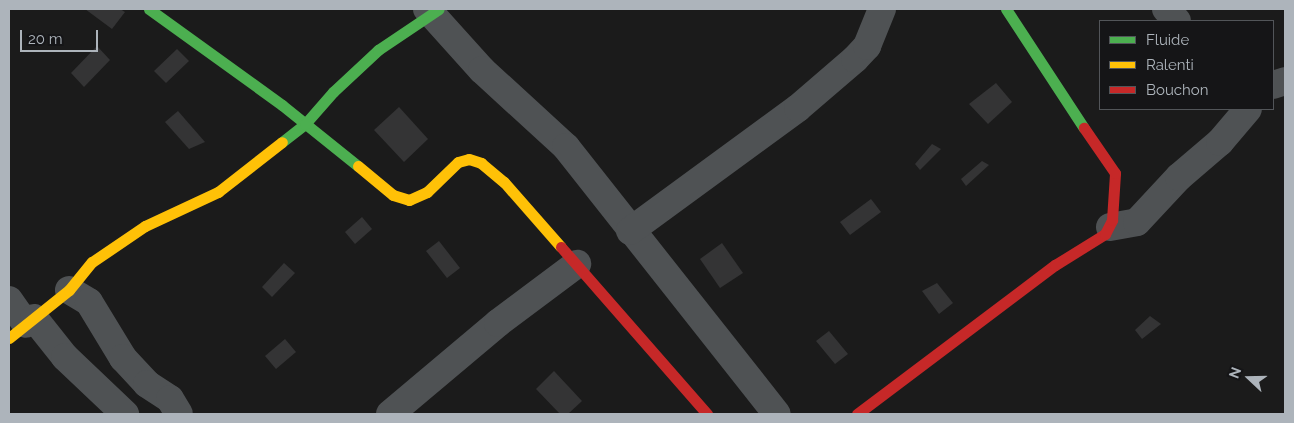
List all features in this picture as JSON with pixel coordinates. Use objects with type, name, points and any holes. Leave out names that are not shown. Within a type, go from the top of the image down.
[{"type":"street","points":[[149,9],[306,124],[393,195],[409,200],[427,192],[458,162],[469,159],[481,163],[504,182],[707,414]]},
{"type":"street","points":[[630,232],[798,108],[856,59],[867,46],[882,9]]},
{"type":"street","points":[[857,414],[1054,265],[1105,234],[1110,227],[1116,188],[1115,172],[1065,101],[1006,9]]},
{"type":"street","points":[[1166,9],[1176,20]]},
{"type":"street","points":[[23,326],[69,290],[92,262],[99,257],[145,226],[218,192],[306,124],[333,92],[378,50],[432,11],[482,70],[566,147],[630,232],[777,414]]},
{"type":"street","points":[[1110,227],[1137,222],[1179,177],[1220,142],[1247,110]]},
{"type":"street","points":[[390,414],[498,323],[577,264]]},
{"type":"street","points":[[69,290],[89,302],[123,358],[147,384],[170,399],[179,414]]},
{"type":"street","points":[[9,300],[23,326],[65,357],[124,414]]},
{"type":"building","points":[[85,9],[120,9],[125,12],[112,29]]},
{"type":"building","points":[[97,46],[110,60],[84,87],[71,73]]},
{"type":"building","points":[[177,49],[189,61],[166,83],[154,71]]},
{"type":"building","points":[[996,83],[1012,102],[988,124],[969,104]]},
{"type":"building","points":[[399,107],[428,139],[404,162],[374,130]]},
{"type":"building","points":[[178,111],[205,142],[189,149],[165,122]]},
{"type":"building","points":[[932,144],[941,149],[920,170],[915,164]]},
{"type":"building","points":[[982,161],[989,165],[966,186],[961,179]]},
{"type":"building","points":[[871,199],[881,212],[850,235],[840,222]]},
{"type":"building","points":[[362,217],[372,229],[355,244],[345,232]]},
{"type":"building","points":[[439,241],[460,268],[447,278],[426,251]]},
{"type":"building","points":[[722,243],[743,273],[720,288],[700,259]]},
{"type":"building","points":[[284,263],[295,273],[272,297],[262,287]]},
{"type":"building","points":[[937,283],[953,303],[939,314],[922,291]]},
{"type":"building","points":[[1150,316],[1161,324],[1142,339],[1135,330]]},
{"type":"building","points":[[829,331],[848,354],[835,364],[816,341]]},
{"type":"building","points":[[285,339],[296,352],[276,369],[265,356]]},
{"type":"building","points":[[554,371],[582,401],[568,414],[560,414],[536,389]]},
{"type":"traffic: fast","points":[[149,9],[282,105],[358,166]]},
{"type":"traffic: fast","points":[[282,142],[305,124],[333,92],[378,50],[439,9]]},
{"type":"traffic: fast","points":[[1006,9],[1084,128]]},
{"type":"traffic: slow","points":[[9,338],[69,290],[92,262],[145,226],[218,192],[282,142]]},
{"type":"traffic: slow","points":[[358,166],[393,195],[409,200],[427,192],[458,162],[469,159],[481,163],[504,182],[561,247]]},
{"type":"traffic: jam","points":[[857,414],[1055,265],[1105,234],[1112,220],[1115,173],[1084,128]]},
{"type":"traffic: jam","points":[[561,247],[707,414]]}]
